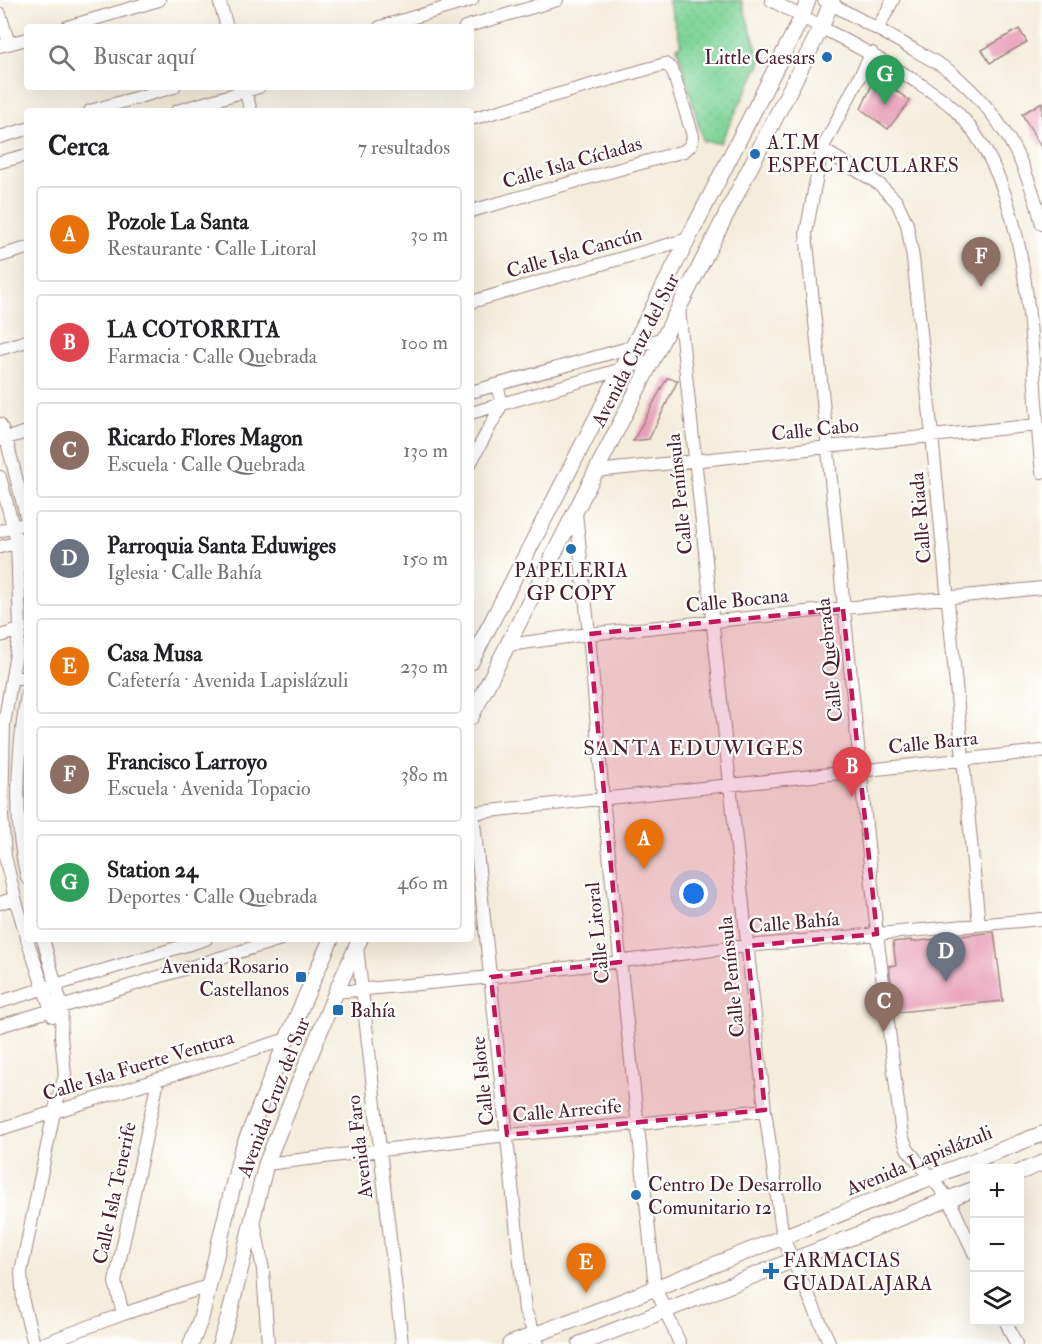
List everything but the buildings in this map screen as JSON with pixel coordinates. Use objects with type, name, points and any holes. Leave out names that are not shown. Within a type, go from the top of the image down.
[{"type":"main road","name":"Avenida Cruz del Sur","points":[[474,656],[802,17],[808,0]]},
{"type":"main road","name":"Avenida Cruz del Sur","points":[[474,711],[821,28],[829,1]]},
{"type":"main road","name":"Avenida Cruz del Sur","points":[[191,1344],[201,1318],[241,1153],[330,942]]},
{"type":"main road","name":"Avenida Cruz del Sur","points":[[220,1344],[266,1164],[336,992],[359,942]]},
{"type":"main road","name":"Avenida Lapislázuli","points":[[510,1344],[536,1340],[655,1287],[1042,1134]]},
{"type":"main road","points":[[1024,1170],[1042,1163]]},
{"type":"main road","points":[[580,1344],[970,1191]]},
{"type":"street","points":[[76,24],[159,0]]},
{"type":"street","points":[[219,0],[226,24]]},
{"type":"street","points":[[390,24],[472,0]]},
{"type":"street","points":[[474,24],[557,0]]},
{"type":"street","points":[[771,0],[872,53],[936,95],[954,109],[980,141],[1004,191],[1015,226],[1028,307],[1036,425],[1042,472]]},
{"type":"street","points":[[878,28],[893,0]]},
{"type":"street","points":[[829,1],[950,72],[985,105],[1001,124],[1013,144],[1030,182],[1042,224]]},
{"type":"street","points":[[0,14],[4,45],[24,40]]},
{"type":"street","name":"Calle Quebrada","points":[[872,53],[822,149],[806,233],[877,934],[902,1136],[908,1150],[949,1199],[970,1243]]},
{"type":"street","name":"Calle Isla Cícladas","points":[[474,118],[663,64],[672,69],[693,136],[691,145],[684,151],[474,210]]},
{"type":"street","points":[[100,108],[164,90]]},
{"type":"street","points":[[186,108],[242,90]]},
{"type":"street","points":[[245,90],[250,108]]},
{"type":"street","points":[[0,137],[24,130]]},
{"type":"street","name":"Calle Riada","points":[[822,149],[879,184],[897,202],[903,212],[913,258],[979,925]]},
{"type":"street","points":[[0,162],[24,156]]},
{"type":"street","name":"Calle Isla Cancún","points":[[474,301],[688,238]]},
{"type":"street","points":[[0,256],[24,249]]},
{"type":"street","points":[[1028,307],[1042,306]]},
{"type":"street","name":"Calle Península","points":[[679,309],[765,1110],[783,1238],[830,1344]]},
{"type":"street","points":[[474,391],[664,338]]},
{"type":"street","points":[[0,349],[24,342]]},
{"type":"street","points":[[474,412],[653,360]]},
{"type":"street","points":[[474,456],[502,404],[497,385]]},
{"type":"street","points":[[0,424],[24,511]]},
{"type":"street","name":"Calle Cabo","points":[[596,471],[1036,425]]},
{"type":"street","points":[[3,439],[24,433]]},
{"type":"street","points":[[0,477],[14,527],[22,541],[20,630],[2,724],[1,815],[5,856],[24,928]]},
{"type":"street","name":"Calle Litoral","points":[[576,513],[603,798],[655,1287],[680,1344]]},
{"type":"street","points":[[0,531],[24,522]]},
{"type":"street","points":[[0,547],[22,541]]},
{"type":"street","name":"Calle Bocana","points":[[508,645],[589,634],[1042,588]]},
{"type":"street","points":[[0,636],[20,630]]},
{"type":"street","points":[[12,678],[24,678]]},
{"type":"street","name":"Calle Barra","points":[[474,813],[1042,751]]},
{"type":"street","points":[[24,762],[21,854],[24,866]]},
{"type":"street","name":"Calle Islote","points":[[474,830],[525,1310],[536,1340]]},
{"type":"street","points":[[5,856],[21,854]]},
{"type":"street","points":[[0,903],[15,898]]},
{"type":"street","name":"Calle Bahía","points":[[336,992],[491,977],[747,946],[1042,919]]},
{"type":"street","points":[[29,942],[56,1009],[65,1075],[54,1112],[21,1272],[23,1302],[34,1344]]},
{"type":"street","points":[[43,942],[49,987]]},
{"type":"street","points":[[0,1002],[196,942]]},
{"type":"street","points":[[0,1026],[271,942]]},
{"type":"street","name":"Avenida Faro","points":[[359,942],[361,989],[402,1344]]},
{"type":"street","name":"Calle Isla Fuerte Ventura","points":[[0,1129],[287,1039]]},
{"type":"street","name":"Calle Isla Tenerife","points":[[123,1314],[115,1282],[158,1080]]},
{"type":"street","name":"Calle Arrecife","points":[[266,1164],[507,1135],[765,1110]]},
{"type":"street","points":[[253,1217],[262,1270],[268,1344]]},
{"type":"street","points":[[42,1344],[208,1286]]},
{"type":"street","points":[[1008,1326],[1016,1344]]},
{"type":"highlighted area","points":[[843,609],[877,934],[747,946],[765,1110],[507,1135],[491,977],[620,962],[589,634]]},
{"type":"green space","points":[[668,0],[741,0],[761,62],[720,143],[703,141],[677,47],[681,44]]},
{"type":"place","name":"Little Caesars","points":[[827,57]]},
{"type":"place","name":"Station 24","points":[[885,105]]},
{"type":"place","name":"A.T.M ESPECTACULARES","points":[[755,154]]},
{"type":"place","name":"Francisco Larroyo","points":[[981,287]]},
{"type":"place","name":"PAPELERIA GP COPY","points":[[571,549]]},
{"type":"place","name":"LA COTORRITA","points":[[852,797]]},
{"type":"place","name":"Pozole La Santa","points":[[644,869]]},
{"type":"place","name":"Avenida Rosario Castellanos","points":[[301,977]]},
{"type":"place","name":"Parroquia Santa Eduwiges","points":[[946,982]]},
{"type":"place","name":"Bahía","points":[[338,1010]]},
{"type":"place","name":"Ricardo Flores Magon","points":[[884,1032]]},
{"type":"place","name":"Centro De Desarrollo Comunitario 12","points":[[636,1195]]},
{"type":"place","name":"FARMACIAS GUADALAJARA","points":[[771,1271]]},
{"type":"place","name":"Casa Musa","points":[[586,1293]]},
{"type":"district","name":"SANTA EDUWIGES","points":[[694,748]]}]
